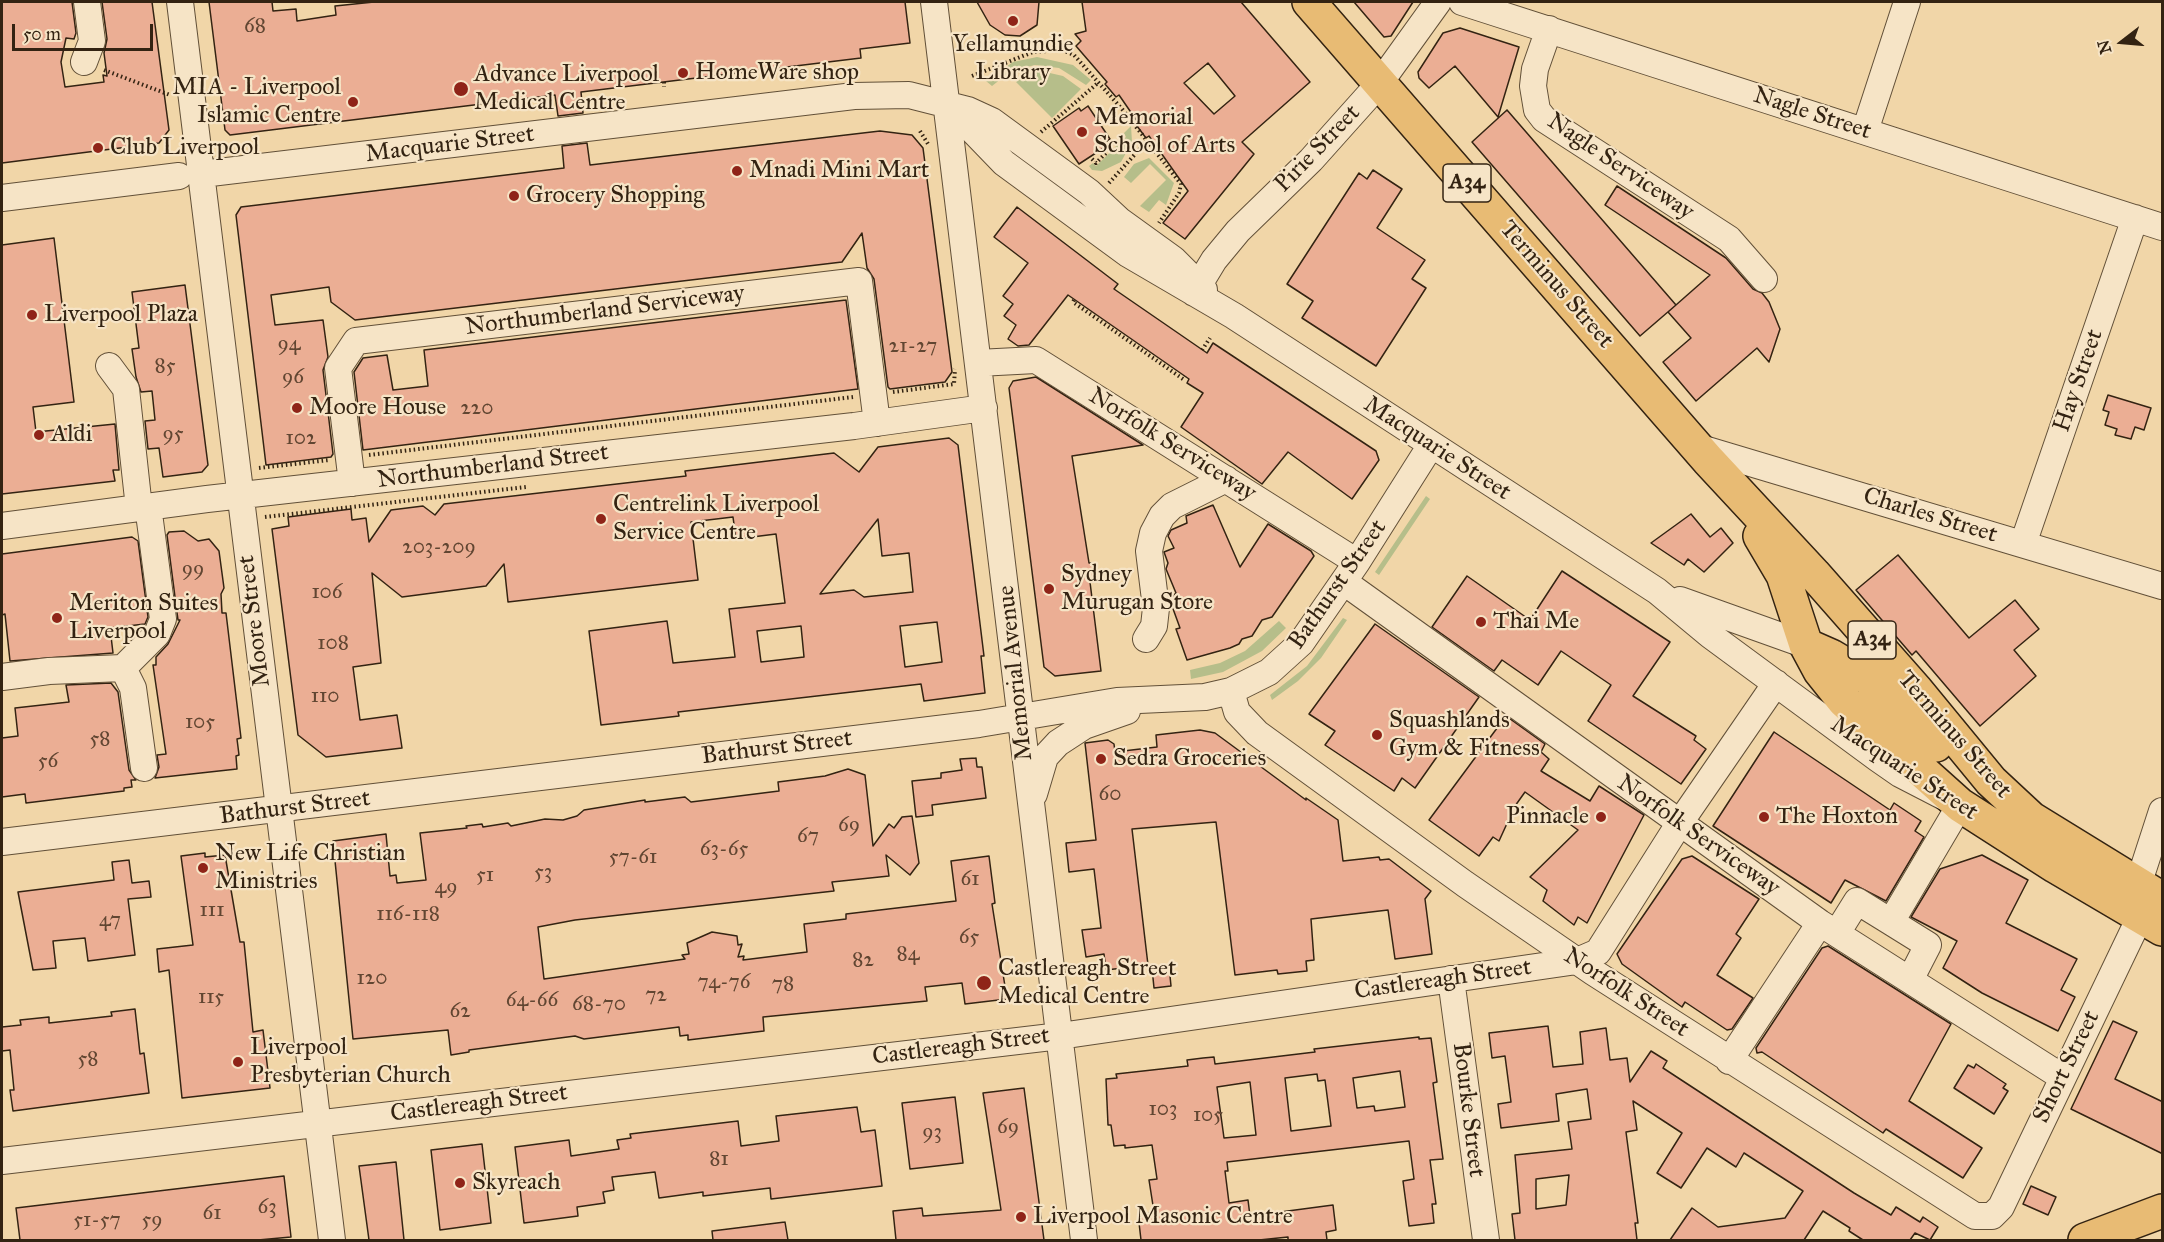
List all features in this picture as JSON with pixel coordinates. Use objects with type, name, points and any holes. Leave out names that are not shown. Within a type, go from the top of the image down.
[{"type":"highway","name":"Terminus Street","points":[[1309,2],[1703,453],[1822,583],[1991,781],[2034,821]]},
{"type":"highway","name":"Terminus Street","points":[[1703,453],[1776,562],[1790,592],[1806,645],[1826,680],[1844,701],[1960,805]]},
{"type":"highway","name":"Macquarie Street","points":[[1806,645],[1831,656],[1868,678],[1964,771],[2151,908]]},
{"type":"highway","name":"Macquarie Street","points":[[1960,805],[2151,908]]},
{"type":"highway","points":[[2085,1240],[2163,1211]]},
{"type":"street","points":[[84,62],[92,41],[87,2]]},
{"type":"street","name":"Moore Street","points":[[180,2],[190,175],[241,494],[332,1240]]},
{"type":"street","name":"Memorial Avenue","points":[[934,2],[1084,1240]]},
{"type":"street","name":"Pirie Street","points":[[1196,288],[1238,231],[1311,160],[1379,84],[1438,2]]},
{"type":"street","name":"Nagle Street","points":[[1462,2],[2163,227]]},
{"type":"street","points":[[1865,131],[1907,2]]},
{"type":"street","name":"Nagle Serviceway","points":[[1549,29],[1535,69],[1533,86],[1538,110],[1545,119],[1729,239],[1764,279]]},
{"type":"street","name":"Macquarie Street","points":[[2,198],[854,96],[909,95],[948,105],[1004,163],[1128,254],[1196,288],[1218,306],[1657,591],[1776,683],[1900,774],[1960,805]]},
{"type":"street","name":"Hay Street","points":[[2023,544],[2135,219]]},
{"type":"street","name":"Northumberland Serviceway","points":[[352,483],[338,368],[356,341],[859,281],[877,423]]},
{"type":"street","name":"Norfolk Serviceway","points":[[978,363],[1036,360],[1226,479],[1679,824],[1829,928],[2062,1077]]},
{"type":"street","points":[[2,677],[49,671],[123,668],[157,634],[163,619],[126,389],[109,366]]},
{"type":"street","name":"Northumberland Street","points":[[2,526],[241,494],[877,423],[984,408]]},
{"type":"street","name":"Bathurst Street","points":[[2,842],[979,724],[1117,701],[1205,698],[1232,691],[1269,672],[1301,643],[1350,572],[1431,444]]},
{"type":"street","name":"Charles Street","points":[[1703,453],[2163,586]]},
{"type":"street","points":[[1146,639],[1154,626],[1156,608],[1149,551],[1153,533],[1162,516],[1172,506],[1226,479]]},
{"type":"street","name":"Macquarie Street","points":[[1657,591],[1806,645]]},
{"type":"street","points":[[123,668],[133,688],[144,768]]},
{"type":"street","name":"Castlereagh Street","points":[[2,1161],[1060,1036],[1576,961],[1598,952],[1679,824],[1776,683]]},
{"type":"street","name":"Norfolk Street","points":[[1232,691],[1237,712],[1257,734],[1576,961],[1729,1061],[1976,1216],[1992,1216]]},
{"type":"street","points":[[1031,809],[1045,757],[1058,742],[1084,726],[1152,701]]},
{"type":"street","points":[[1891,922],[1960,805]]},
{"type":"street","name":"Short Street","points":[[1992,1216],[2001,1207],[2062,1077],[2151,908],[2163,811]]},
{"type":"street","points":[[1729,1061],[1829,928],[1857,901],[1928,945],[1910,980]]},
{"type":"street","name":"Bourke Street","points":[[1451,979],[1485,1240]]},
{"type":"path","points":[[972,76],[1010,59],[1051,49],[1074,55],[1099,82],[1181,184],[1179,193],[1159,223]]},
{"type":"path","points":[[84,62],[170,95]]},
{"type":"path","points":[[1038,134],[1099,82]]},
{"type":"path","points":[[1106,186],[1147,141]]},
{"type":"path","points":[[1092,159],[1096,163],[1116,143]]},
{"type":"path","points":[[1074,300],[1073,302],[1183,379],[1185,376]]},
{"type":"path","points":[[1202,350],[1210,338]]},
{"type":"path","name":"Northumberland Street","points":[[255,469],[954,384]]},
{"type":"green space","points":[[1037,57],[1073,65],[1091,80],[1086,85],[1059,68],[1035,65],[1011,71],[992,86],[986,81],[1013,62]]},
{"type":"green space","points":[[1041,71],[1063,76],[1081,89],[1052,118],[1016,82],[1031,72]]},
{"type":"green space","points":[[1131,126],[1132,142],[1121,162],[1102,171],[1092,170],[1089,166],[1093,163],[1096,166],[1126,137],[1124,133]]},
{"type":"green space","points":[[1149,158],[1174,183],[1166,205],[1159,200],[1149,212],[1140,206],[1166,180],[1150,164],[1131,183],[1124,177],[1134,164]]},
{"type":"green space","points":[[1426,496],[1430,499],[1379,575],[1375,572]]},
{"type":"green space","points":[[1343,618],[1347,620],[1321,658],[1298,681],[1272,700],[1270,695],[1307,666]]},
{"type":"green space","points":[[1279,621],[1286,628],[1262,651],[1223,672],[1191,679],[1190,670],[1220,663],[1245,651]]},
{"type":"building","points":[[2,2],[72,2],[76,33],[74,39],[66,38],[61,62],[65,87],[104,82],[103,75],[107,76],[104,53],[107,39],[102,2],[152,2],[169,130],[159,143],[2,163]]},
{"type":"building","points":[[209,2],[272,2],[273,11],[296,9],[297,21],[336,15],[335,6],[374,2],[905,2],[910,43],[860,49],[861,58],[581,92],[583,113],[558,116],[555,95],[230,135],[225,130]]},
{"type":"building","name":"Yellamundie Library","points":[[977,2],[1039,2],[1037,25],[1020,36],[1005,35],[990,25]]},
{"type":"building","points":[[1082,2],[1241,2],[1310,82],[1242,142],[1254,154],[1185,239],[1163,223],[1188,191],[1149,136],[1146,138],[1137,126],[1139,124],[1119,95],[1116,97],[1105,84],[1107,82],[1076,46],[1081,41],[1075,34],[1086,31]],"holes":[[[1208,63],[1235,96],[1214,114],[1184,83]]]},
{"type":"building","points":[[1354,2],[1413,2],[1391,36],[1384,37]]},
{"type":"building","points":[[1460,28],[1519,47],[1498,117],[1455,66],[1429,88],[1419,78],[1418,72],[1443,33]]},
{"type":"building","name":"Memorial School of Arts","points":[[1088,106],[1110,139],[1103,144],[1105,147],[1079,164],[1053,126],[1079,108],[1081,111]]},
{"type":"building","points":[[1507,110],[1676,305],[1640,336],[1472,142]]},
{"type":"building","points":[[880,131],[912,135],[923,148],[952,372],[945,382],[890,389],[888,387],[874,279],[867,268],[862,233],[842,262],[355,320],[331,302],[329,287],[271,295],[275,325],[323,320],[328,357],[323,370],[333,454],[331,457],[266,465],[236,215],[241,207],[564,168],[562,146],[587,143],[590,165]]},
{"type":"building","points":[[1373,170],[1402,189],[1377,228],[1425,260],[1412,279],[1426,288],[1376,366],[1302,318],[1313,301],[1287,284],[1359,173],[1367,179]]},
{"type":"building","points":[[1617,186],[1726,258],[1753,289],[1762,293],[1769,302],[1780,329],[1769,362],[1757,348],[1696,401],[1663,362],[1691,338],[1668,312],[1710,275],[1605,205]]},
{"type":"building","points":[[1017,207],[1118,284],[1114,289],[1207,353],[1213,343],[1376,451],[1379,460],[1352,499],[1288,452],[1262,484],[1181,427],[1203,393],[1187,383],[1189,379],[1068,295],[1029,345],[1018,346],[1008,339],[1016,325],[1004,316],[1013,304],[1003,296],[1028,263],[994,237]]},
{"type":"building","name":"Liverpool Plaza","points":[[54,238],[74,402],[33,407],[36,432],[115,424],[119,470],[113,470],[115,481],[2,494],[2,245]]},
{"type":"building","points":[[185,285],[208,465],[202,472],[163,477],[159,448],[148,449],[145,421],[155,420],[152,391],[141,392],[136,377],[132,349],[139,348],[132,292]]},
{"type":"building","points":[[846,300],[858,389],[363,450],[354,372],[363,358],[387,355],[393,390],[428,386],[424,350]]},
{"type":"building","points":[[1036,377],[1143,445],[1072,456],[1089,563],[1093,563],[1095,581],[1090,582],[1101,671],[1055,676],[1044,667],[1009,388],[1013,381]]},
{"type":"building","points":[[2108,395],[2151,408],[2144,430],[2135,427],[2131,439],[2115,435],[2117,429],[2105,425],[2109,412],[2103,410]]},
{"type":"building","points":[[949,438],[958,445],[984,656],[981,656],[985,693],[924,701],[921,684],[678,712],[679,716],[601,725],[589,631],[667,621],[673,663],[735,657],[729,609],[785,603],[776,534],[736,539],[733,517],[691,522],[698,580],[508,602],[504,564],[486,586],[402,597],[372,573],[381,663],[353,667],[360,720],[397,715],[402,748],[326,757],[298,735],[272,529],[289,526],[288,517],[351,509],[352,520],[366,518],[369,542],[391,510],[423,506],[435,515],[444,504],[686,476],[685,471],[834,453],[859,472],[878,447]],"holes":[[[878,519],[882,556],[909,553],[913,592],[864,597],[854,590],[820,594]],[[937,622],[942,662],[905,667],[900,626]],[[801,626],[804,657],[761,662],[757,631]]]},
{"type":"building","points":[[1213,505],[1240,567],[1268,524],[1311,551],[1314,556],[1272,617],[1262,620],[1252,636],[1242,639],[1239,644],[1230,648],[1187,660],[1176,629],[1180,628],[1172,606],[1176,605],[1173,596],[1176,593],[1166,569],[1168,563],[1164,552],[1174,548],[1168,536],[1171,530],[1187,523],[1186,516]]},
{"type":"building","points":[[1691,514],[1710,537],[1721,528],[1733,543],[1704,572],[1688,559],[1684,565],[1651,543]]},
{"type":"building","points":[[184,531],[198,541],[209,539],[219,551],[224,588],[221,594],[222,613],[226,613],[241,738],[237,739],[239,755],[236,756],[237,769],[155,778],[159,767],[157,755],[166,754],[153,665],[156,665],[156,657],[168,644],[180,620],[178,620],[167,535],[169,532]]},
{"type":"building","name":"Meriton Suites Liverpool","points":[[132,537],[138,541],[148,617],[145,624],[110,628],[113,653],[10,661],[5,614],[2,615],[2,554]]},
{"type":"building","points":[[1898,555],[1969,638],[2015,600],[2039,629],[2014,650],[2036,676],[1980,726],[1916,651],[1912,655],[1856,590]]},
{"type":"building","points":[[1562,571],[1670,642],[1633,696],[1696,736],[1694,740],[1706,749],[1681,784],[1588,721],[1611,685],[1561,651],[1538,685],[1502,660],[1494,671],[1432,627],[1467,576],[1530,620]]},
{"type":"building","points":[[1375,624],[1479,697],[1415,788],[1402,778],[1394,791],[1325,745],[1335,731],[1309,714]]},
{"type":"building","points":[[111,683],[118,692],[129,770],[136,780],[131,780],[132,787],[124,788],[124,791],[26,803],[25,794],[2,797],[2,738],[18,736],[15,708],[69,702],[66,685]]},
{"type":"building","name":"Pinnacle","points":[[1506,716],[1545,744],[1541,752],[1549,759],[1541,771],[1590,801],[1599,786],[1644,815],[1587,923],[1578,917],[1574,925],[1543,901],[1547,890],[1530,877],[1578,830],[1525,792],[1515,806],[1499,841],[1493,837],[1479,856],[1429,820]]},
{"type":"building","points":[[1200,730],[1215,733],[1306,800],[1306,798],[1338,820],[1343,861],[1379,857],[1380,860],[1389,859],[1431,891],[1425,899],[1432,954],[1395,959],[1388,910],[1311,919],[1314,960],[1306,961],[1307,971],[1278,974],[1277,970],[1235,975],[1216,822],[1132,829],[1148,965],[1106,970],[1104,954],[1086,957],[1082,930],[1101,928],[1094,869],[1069,872],[1066,843],[1096,840],[1085,743],[1108,740],[1114,744],[1115,752],[1157,747],[1156,735]]},
{"type":"building","name":"The Hoxton","points":[[1774,732],[1890,810],[1894,803],[1921,821],[1915,831],[1924,837],[1886,901],[1845,880],[1831,903],[1713,826]]},
{"type":"building","points":[[976,758],[977,767],[982,767],[986,798],[932,805],[933,815],[916,817],[912,781],[941,778],[941,773],[962,770],[960,759]]},
{"type":"building","points":[[848,769],[865,775],[873,846],[889,824],[894,828],[902,817],[912,816],[919,863],[910,875],[886,855],[889,876],[832,882],[834,891],[575,920],[538,927],[544,979],[685,959],[682,955],[689,954],[687,943],[712,932],[737,936],[738,945],[742,944],[738,957],[744,956],[743,960],[807,952],[804,924],[846,919],[846,914],[956,901],[951,861],[989,856],[995,903],[992,904],[1007,999],[965,1004],[962,983],[925,987],[927,1001],[763,1017],[764,1031],[688,1040],[688,1035],[680,1036],[679,1027],[584,1039],[575,1036],[469,1050],[469,1052],[451,1055],[448,1030],[353,1039],[333,841],[386,834],[390,876],[396,875],[397,883],[426,880],[420,833],[467,828],[466,826],[482,824],[483,827],[508,823],[511,826],[545,819],[563,820],[577,816],[584,810],[645,800],[645,802],[685,797],[691,802],[779,791],[778,782],[825,776]]},
{"type":"building","points":[[205,853],[205,857],[225,855],[240,942],[244,942],[253,1032],[263,1030],[270,1088],[182,1098],[169,970],[159,972],[157,949],[193,945],[181,856]]},
{"type":"building","points":[[1982,855],[2028,880],[2006,923],[2077,959],[2061,990],[2075,997],[2058,1031],[1982,993],[1943,968],[1957,941],[1911,917],[1940,869]]},
{"type":"building","points":[[1692,856],[1759,899],[1736,934],[1741,938],[1717,975],[1753,998],[1732,1029],[1727,1030],[1685,1002],[1682,1007],[1622,964],[1617,954],[1682,859]]},
{"type":"building","points":[[129,860],[132,883],[149,881],[151,897],[128,899],[135,955],[88,961],[85,938],[53,941],[56,968],[33,970],[18,892],[114,880],[112,862]]},
{"type":"building","points":[[1828,946],[1951,1024],[1909,1101],[1982,1148],[1963,1178],[1886,1129],[1883,1133],[1762,1052],[1757,1053],[1756,1048],[1822,948]]},
{"type":"building","points":[[1169,966],[1171,986],[1154,988],[1152,968]]},
{"type":"building","points":[[135,1009],[140,1054],[144,1053],[149,1093],[13,1111],[10,1090],[14,1090],[10,1050],[2,1051],[2,1027],[21,1025],[20,1020],[49,1017],[49,1023],[112,1016],[111,1012]]},
{"type":"building","points":[[2113,1021],[2137,1032],[2115,1079],[2163,1102],[2163,1154],[2071,1109]]},
{"type":"building","points":[[1548,1026],[1553,1067],[1583,1064],[1580,1032],[1606,1028],[1610,1060],[1627,1058],[1630,1082],[1651,1051],[1667,1061],[1663,1068],[1854,1193],[1891,1215],[1896,1207],[1920,1222],[1923,1217],[1938,1227],[1930,1240],[1915,1233],[1910,1240],[1863,1240],[1849,1231],[1850,1228],[1823,1211],[1804,1240],[1670,1240],[1692,1208],[1718,1227],[1785,1218],[1803,1191],[1744,1153],[1736,1167],[1707,1148],[1681,1188],[1657,1173],[1682,1133],[1633,1101],[1637,1130],[1626,1132],[1638,1223],[1635,1223],[1637,1240],[1515,1240],[1512,1214],[1520,1213],[1515,1155],[1572,1149],[1568,1122],[1591,1119],[1587,1089],[1556,1094],[1559,1121],[1501,1128],[1498,1104],[1511,1102],[1505,1056],[1492,1058],[1489,1033]],"holes":[[[1569,1175],[1566,1205],[1536,1209],[1536,1179]]]},
{"type":"building","points":[[1419,1037],[1419,1039],[1431,1038],[1437,1082],[1433,1083],[1443,1159],[1430,1160],[1436,1204],[1432,1204],[1434,1223],[1409,1226],[1403,1181],[1414,1179],[1409,1141],[1227,1162],[1228,1171],[1225,1171],[1229,1203],[1248,1200],[1250,1216],[1333,1205],[1336,1230],[1326,1232],[1327,1240],[1288,1240],[1288,1237],[1259,1240],[1141,1240],[1138,1214],[1154,1212],[1149,1180],[1157,1179],[1152,1145],[1125,1148],[1125,1145],[1114,1146],[1111,1125],[1108,1125],[1106,1079],[1117,1078],[1116,1074],[1188,1066],[1187,1060],[1214,1057],[1215,1064],[1315,1052],[1314,1049]],"holes":[[[1400,1071],[1405,1107],[1375,1111],[1374,1106],[1357,1108],[1353,1078]],[[1317,1074],[1318,1081],[1325,1080],[1331,1126],[1291,1131],[1285,1078]],[[1250,1082],[1256,1135],[1224,1138],[1217,1087]]]},
{"type":"building","points":[[1976,1064],[2006,1084],[2003,1088],[2008,1091],[1994,1114],[1954,1088],[1968,1065],[1974,1068]]},
{"type":"building","points":[[1024,1088],[1044,1240],[896,1240],[893,1211],[922,1208],[923,1216],[1001,1210],[983,1093]]},
{"type":"building","points":[[955,1097],[963,1163],[910,1169],[902,1103]]},
{"type":"building","points":[[857,1107],[861,1132],[875,1130],[882,1186],[771,1199],[770,1188],[703,1196],[703,1192],[659,1198],[655,1172],[612,1177],[614,1190],[603,1192],[605,1203],[577,1207],[578,1216],[524,1223],[515,1147],[569,1140],[571,1156],[619,1149],[617,1140],[631,1138],[630,1134],[738,1121],[741,1146],[779,1141],[776,1116]]},
{"type":"building","name":"Skyreach","points":[[482,1144],[491,1223],[440,1230],[431,1150]]},
{"type":"building","points":[[396,1162],[404,1240],[369,1240],[359,1166]]},
{"type":"building","points":[[284,1176],[291,1237],[258,1240],[20,1240],[16,1208]]},
{"type":"building","points":[[2031,1186],[2056,1197],[2048,1215],[2023,1204]]},
{"type":"building","points":[[785,1222],[788,1240],[713,1240],[712,1231]]},
{"type":"place","name":"Yellamundie Library","points":[[1013,21]]},
{"type":"place","name":"HomeWare shop","points":[[683,73]]},
{"type":"place","name":"Advance Liverpool Medical Centre","points":[[461,89]]},
{"type":"place","name":"MIA - Liverpool Islamic Centre","points":[[353,102]]},
{"type":"place","name":"Memorial School of Arts","points":[[1082,132]]},
{"type":"place","name":"Club Liverpool","points":[[98,148]]},
{"type":"place","name":"Mnadi Mini Mart","points":[[737,171]]},
{"type":"place","name":"Grocery Shopping","points":[[514,196]]},
{"type":"place","name":"Liverpool Plaza","points":[[32,315]]},
{"type":"place","name":"Moore House","points":[[297,408]]},
{"type":"place","name":"Aldi","points":[[39,435]]},
{"type":"place","name":"Centrelink Liverpool Service Centre","points":[[601,519]]},
{"type":"place","name":"Sydney Murugan Store","points":[[1049,589]]},
{"type":"place","name":"Meriton Suites Liverpool","points":[[57,618]]},
{"type":"place","name":"Thai Me","points":[[1481,622]]},
{"type":"place","name":"Squashlands Gym & Fitness","points":[[1377,735]]},
{"type":"place","name":"Sedra Groceries","points":[[1101,759]]},
{"type":"place","name":"Pinnacle","points":[[1601,817]]},
{"type":"place","name":"The Hoxton","points":[[1764,817]]},
{"type":"place","name":"New Life Christian Ministries","points":[[203,868]]},
{"type":"place","name":"Castlereagh Street Medical Centre","points":[[984,983]]},
{"type":"place","name":"Liverpool Presbyterian Church","points":[[238,1062]]},
{"type":"place","name":"Skyreach","points":[[460,1183]]},
{"type":"place","name":"Liverpool Masonic Centre","points":[[1021,1217]]}]
